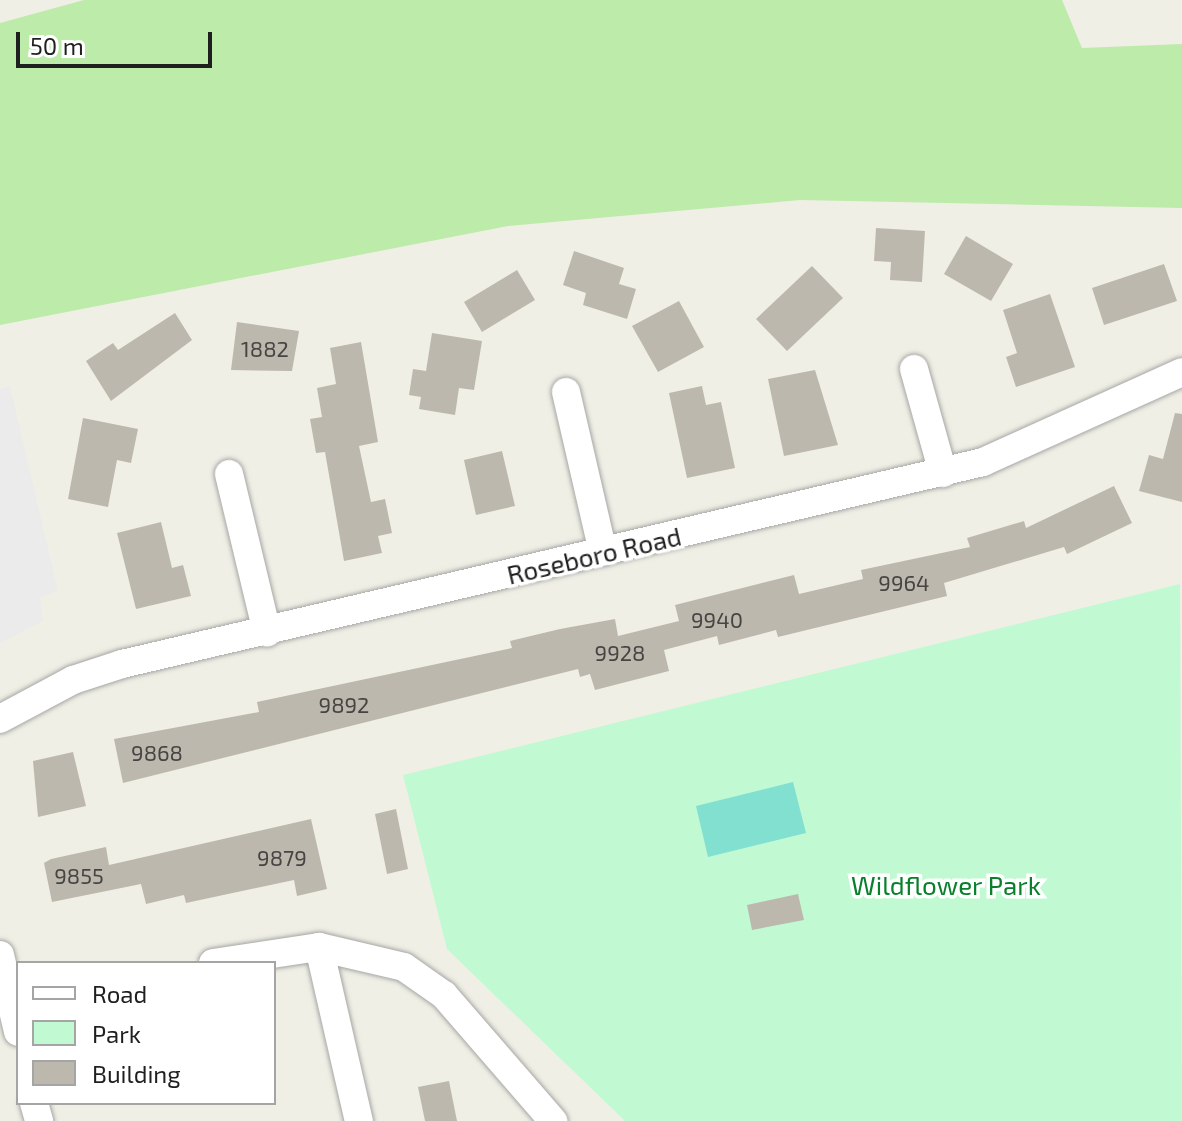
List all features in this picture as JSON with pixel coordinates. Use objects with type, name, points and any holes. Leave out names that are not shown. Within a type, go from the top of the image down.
[{"type":"street","points":[[914,369],[943,473]]},
{"type":"street","name":"Roseboro Road","points":[[0,719],[73,680],[943,473],[1028,445],[1182,372]]},
{"type":"street","points":[[566,392],[603,552]]},
{"type":"street","points":[[229,474],[267,632]]},
{"type":"street","points":[[319,947],[359,1121]]},
{"type":"street","points":[[226,961],[319,947],[404,967],[444,995],[553,1121]]},
{"type":"street","points":[[0,955],[16,1017]]},
{"type":"green space","points":[[84,0],[1062,0],[1082,48],[1182,44],[1182,208],[800,200],[508,226],[0,325],[0,23]]},
{"type":"green space","name":"Wildflower Park","points":[[1180,584],[1182,1121],[625,1121],[447,949],[403,775]]},
{"type":"shaded area","points":[[10,386],[58,591],[40,597],[43,621],[0,643],[0,389]]},
{"type":"shaded area","points":[[793,782],[806,833],[708,857],[696,806]]},
{"type":"building","points":[[876,228],[925,231],[922,282],[890,280],[891,262],[874,261]]},
{"type":"building","points":[[966,236],[1013,264],[991,301],[944,274]]},
{"type":"building","points":[[574,251],[624,268],[619,284],[636,289],[627,319],[583,305],[586,293],[563,285]]},
{"type":"building","points":[[1164,264],[1177,301],[1104,325],[1092,288]]},
{"type":"building","points":[[812,266],[843,298],[787,351],[756,319]]},
{"type":"building","points":[[517,270],[535,300],[482,332],[464,302]]},
{"type":"building","points":[[1050,294],[1075,367],[1016,387],[1006,357],[1017,353],[1003,310]]},
{"type":"building","points":[[679,301],[704,347],[658,372],[632,326]]},
{"type":"building","points":[[175,313],[192,340],[111,401],[86,361],[113,343],[118,350]]},
{"type":"building","points":[[237,322],[299,331],[292,371],[231,370]]},
{"type":"building","points":[[432,333],[482,341],[474,390],[459,388],[455,415],[419,409],[421,397],[409,395],[413,369],[426,371]]},
{"type":"building","points":[[361,342],[378,442],[359,446],[371,502],[385,499],[392,533],[378,536],[382,553],[344,561],[325,452],[316,453],[310,419],[322,417],[317,388],[336,384],[330,348]]},
{"type":"building","points":[[815,370],[838,445],[784,456],[768,379]]},
{"type":"building","points":[[702,386],[706,405],[721,402],[735,468],[687,478],[669,393]]},
{"type":"building","points":[[1175,413],[1182,414],[1182,502],[1139,491],[1149,455],[1163,459]]},
{"type":"building","points":[[83,418],[138,429],[131,463],[117,460],[108,507],[68,499]]},
{"type":"building","points":[[502,451],[515,506],[476,515],[464,460]]},
{"type":"building","points":[[1114,486],[1132,523],[1067,554],[1064,547],[944,583],[947,596],[778,637],[776,630],[719,645],[717,636],[664,650],[669,671],[595,690],[590,674],[580,677],[578,669],[123,783],[114,739],[259,712],[257,702],[512,648],[510,641],[560,629],[615,619],[618,636],[679,621],[675,605],[794,575],[799,594],[863,579],[861,570],[970,547],[967,538],[1024,521],[1026,528]]},
{"type":"building","points":[[161,522],[172,568],[183,565],[191,596],[136,609],[117,533]]},
{"type":"building","points":[[73,752],[86,806],[38,817],[33,761]]},
{"type":"building","points":[[396,809],[408,869],[387,874],[375,814]]},
{"type":"building","points":[[311,819],[327,889],[297,896],[294,880],[186,903],[184,895],[146,904],[141,884],[52,902],[44,863],[51,859],[106,847],[109,865]]},
{"type":"building","points":[[798,894],[804,920],[752,930],[747,905]]},
{"type":"building","points":[[449,1081],[457,1121],[425,1121],[418,1087]]}]
